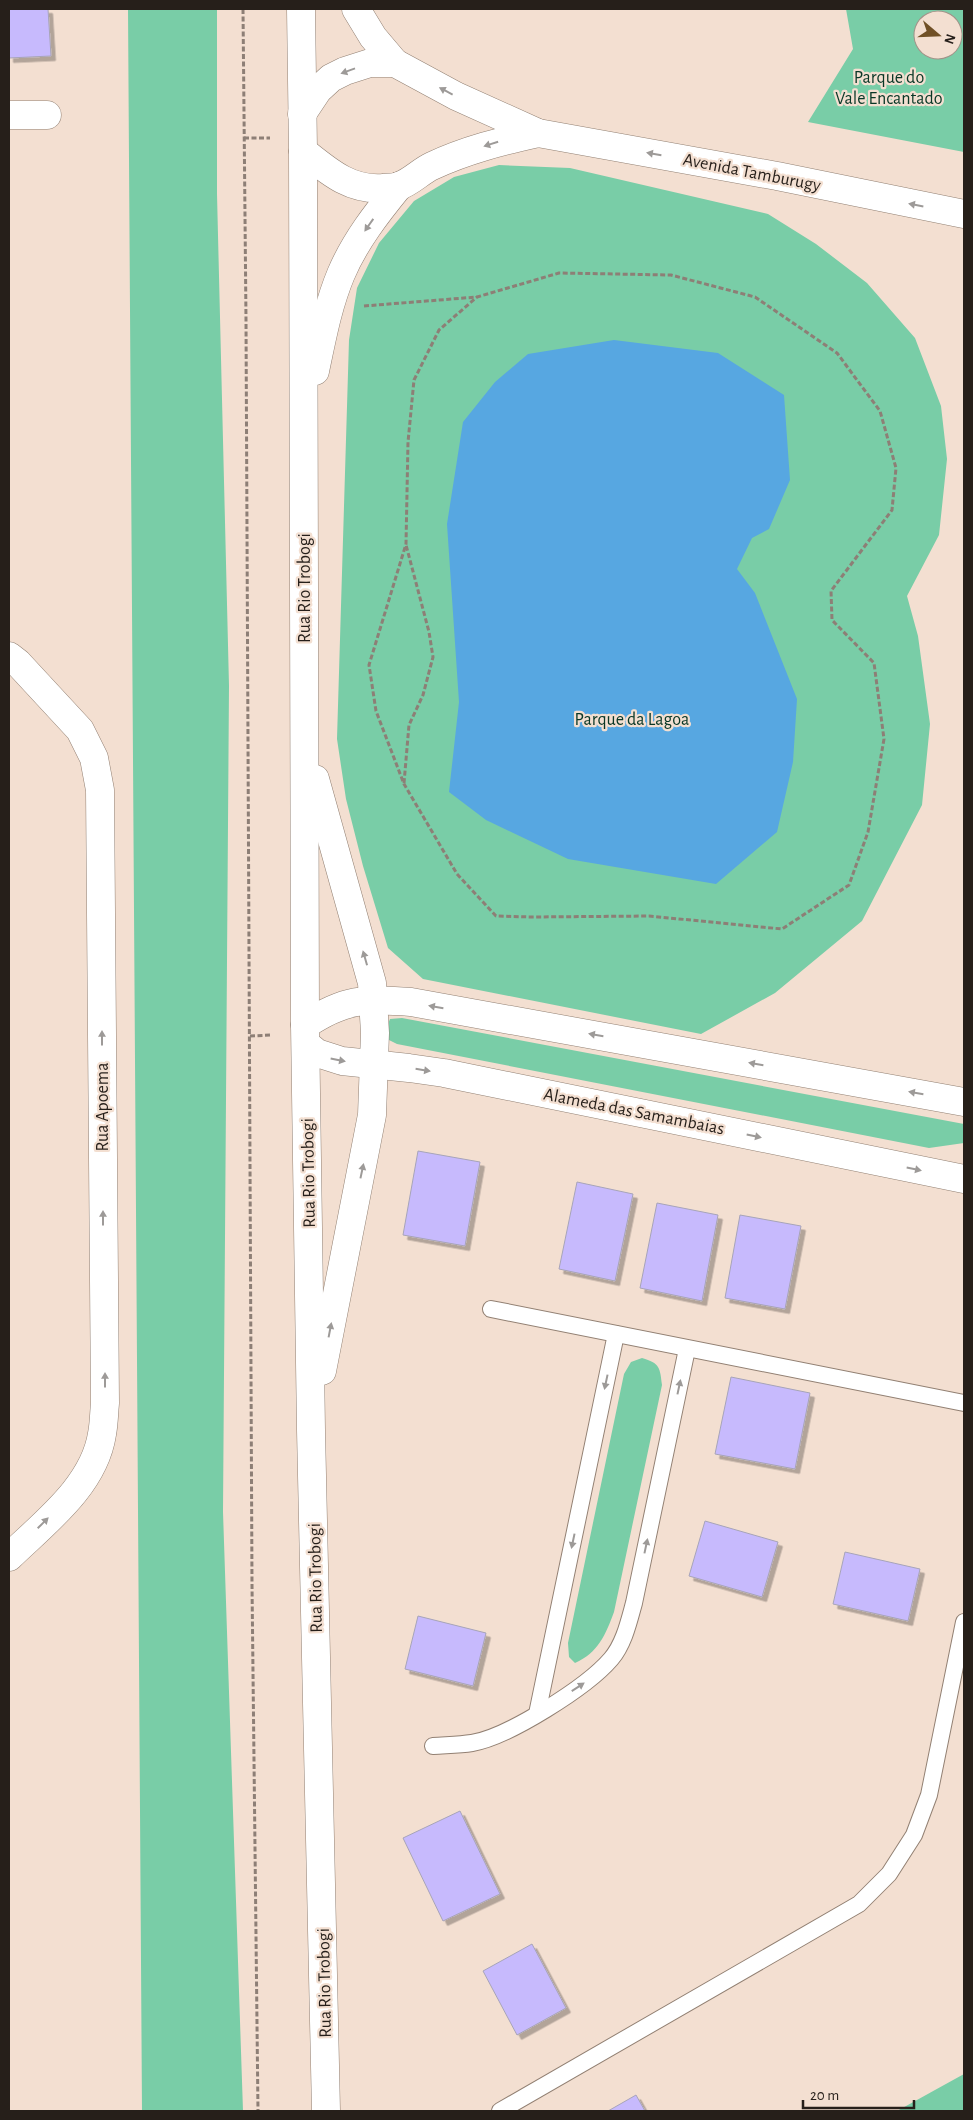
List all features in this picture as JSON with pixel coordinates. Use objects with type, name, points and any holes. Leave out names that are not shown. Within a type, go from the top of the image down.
[{"type":"main road","points":[[300,9],[303,151]]},
{"type":"main road","points":[[356,9],[373,37],[395,63]]},
{"type":"main road","points":[[302,114],[318,90],[332,78],[345,71],[370,64],[395,63]]},
{"type":"main road","name":"Avenida Tamburugy","points":[[395,63],[456,96],[538,133],[777,176],[964,214]]},
{"type":"main road","points":[[9,115],[47,115]]},
{"type":"main road","name":"Avenida Tamburugy","points":[[303,151],[334,177],[354,186],[373,189],[399,186],[431,167],[466,152],[496,142],[538,133]]},
{"type":"main road","name":"Rua Rio Trobogi","points":[[303,151],[306,1034],[311,1430],[326,2111]]},
{"type":"main road","points":[[304,423],[328,309],[342,273],[362,236],[399,186]]},
{"type":"main road","name":"Rua Apoema","points":[[9,656],[18,662],[80,730],[94,758],[100,790],[105,1403],[102,1435],[91,1466],[72,1494],[9,1557]]},
{"type":"main road","points":[[305,742],[372,982],[375,1064],[371,1124],[311,1430]]},
{"type":"main road","points":[[306,1034],[326,1011],[342,1004],[374,1000],[410,1002],[964,1102]]},
{"type":"main road","name":"Alameda das Samambaias","points":[[306,1034],[329,1058],[342,1061],[435,1072],[964,1180]]},
{"type":"lane","points":[[491,1309],[964,1402]]},
{"type":"lane","points":[[537,1714],[616,1334]]},
{"type":"lane","points":[[434,1746],[472,1743],[502,1734],[591,1679],[612,1657],[626,1630],[634,1603],[687,1349]]},
{"type":"lane","points":[[500,2111],[859,1904],[890,1874],[914,1835],[929,1795],[964,1622]]},
{"type":"path","points":[[243,9],[247,379],[252,1584],[258,2111]]},
{"type":"path","points":[[328,309],[477,297],[559,273],[671,275],[755,297],[837,353],[880,411],[896,468],[892,510],[831,591],[832,620],[874,663],[884,739],[868,832],[849,885],[782,929],[649,916],[496,916],[457,874],[404,784],[376,711],[369,665],[406,544]]},
{"type":"path","points":[[404,784],[408,725],[423,695],[433,657],[429,632],[406,544],[408,442],[414,380],[439,330],[477,297]]},
{"type":"green space","points":[[128,9],[217,9],[217,194],[229,686],[223,1512],[243,2111],[142,2111]]},
{"type":"green space","name":"Parque do Vale Encantado","points":[[846,9],[964,9],[964,152],[808,122],[853,49]]},
{"type":"green space","name":"Parque da Lagoa","points":[[499,165],[570,168],[768,214],[816,244],[867,283],[915,338],[941,406],[947,459],[939,535],[907,596],[918,636],[930,724],[922,805],[862,921],[775,993],[701,1034],[423,979],[388,948],[363,866],[346,799],[337,739],[349,340],[357,288],[379,243],[414,201],[454,177]]},
{"type":"green space","points":[[402,1018],[964,1124],[964,1143],[929,1148],[397,1044],[387,1039],[386,1029],[390,1019]]},
{"type":"green space","points":[[642,1358],[656,1364],[661,1374],[662,1385],[614,1612],[600,1642],[590,1654],[575,1663],[569,1657],[568,1643],[624,1374],[631,1362]]},
{"type":"green space","points":[[964,2074],[964,2111],[897,2111]]},
{"type":"water","points":[[614,340],[718,353],[784,395],[790,480],[769,529],[752,538],[737,569],[755,593],[797,699],[793,762],[777,832],[716,884],[568,859],[486,820],[449,792],[459,702],[447,524],[463,422],[495,382],[528,354]]},
{"type":"building","points":[[9,9],[48,9],[51,56],[9,58]]},
{"type":"building","points":[[418,1151],[480,1162],[465,1246],[403,1235]]},
{"type":"building","points":[[577,1182],[633,1194],[615,1281],[559,1269]]},
{"type":"building","points":[[657,1203],[718,1215],[702,1301],[640,1288]]},
{"type":"building","points":[[740,1215],[801,1226],[785,1309],[725,1298]]},
{"type":"building","points":[[731,1377],[810,1393],[795,1469],[715,1454]]},
{"type":"building","points":[[705,1521],[778,1542],[762,1597],[689,1576]]},
{"type":"building","points":[[845,1552],[920,1569],[908,1621],[833,1604]]},
{"type":"building","points":[[418,1616],[486,1633],[473,1686],[405,1669]]},
{"type":"building","points":[[460,1811],[500,1894],[443,1921],[403,1838]]},
{"type":"building","points":[[532,1944],[566,2008],[517,2035],[483,1971]]},
{"type":"building","points":[[636,2095],[645,2111],[608,2111]]}]
